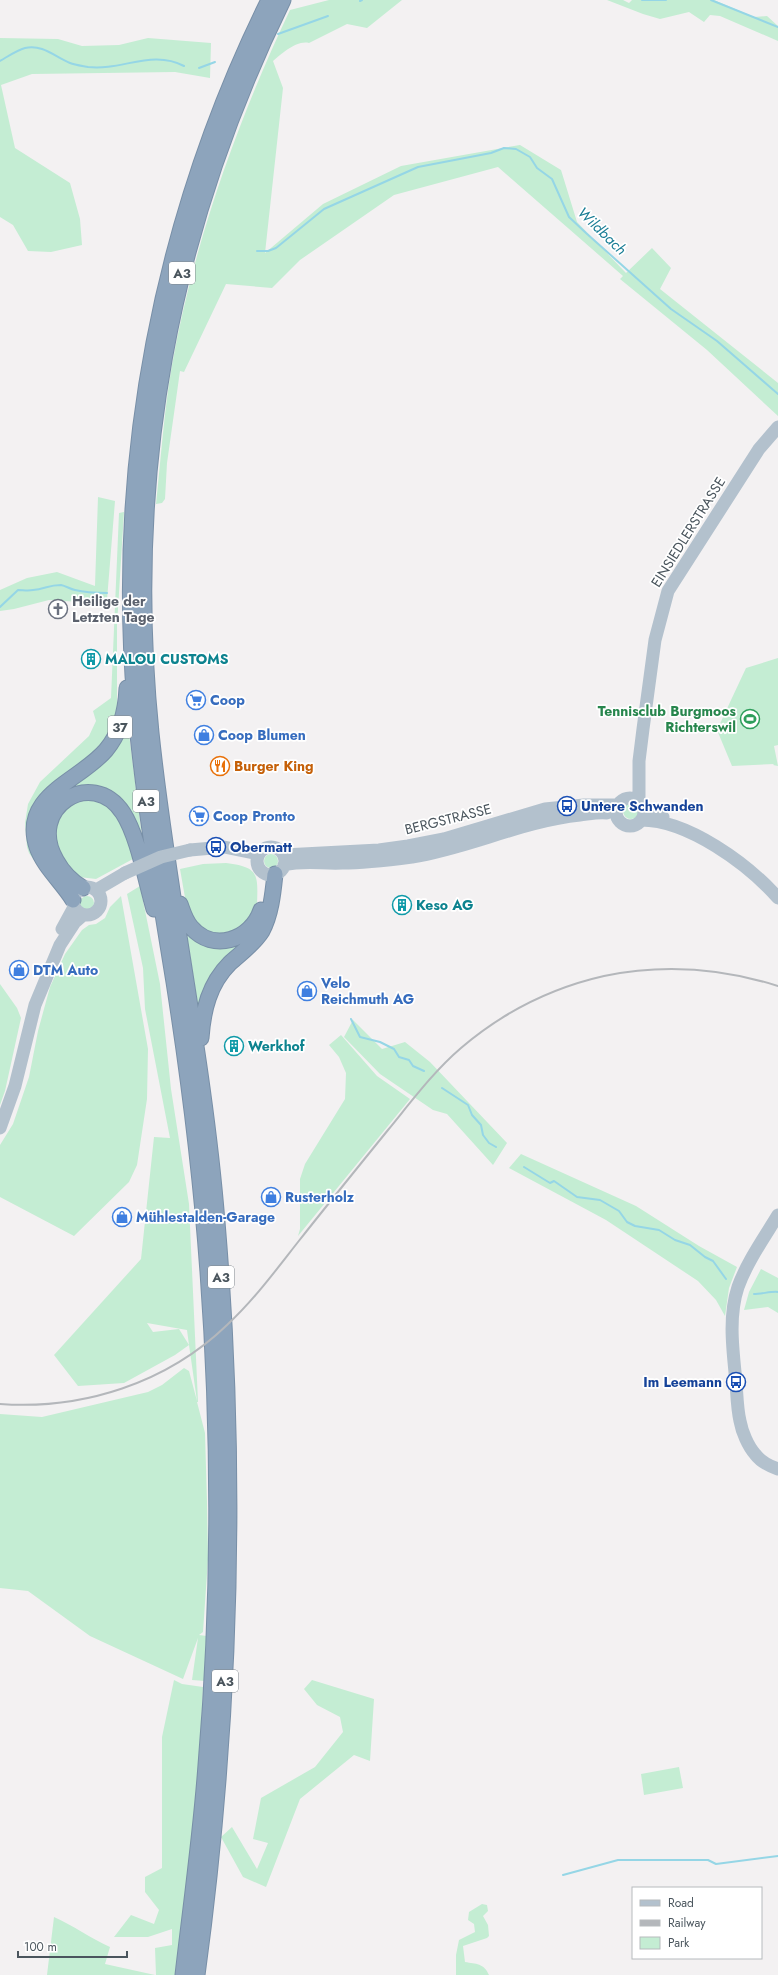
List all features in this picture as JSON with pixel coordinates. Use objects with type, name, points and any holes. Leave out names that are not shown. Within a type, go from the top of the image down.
[{"type":"highway","name":"A3","points":[[183,1975],[196,1878],[207,1754],[215,1610],[216,1499],[214,1389],[208,1272],[194,1130],[174,984],[150,830],[137,728],[130,617],[130,555],[135,470],[146,381],[160,309],[180,230],[205,150],[231,82],[269,0]]},
{"type":"highway","name":"A3","points":[[197,1975],[205,1917],[220,1767],[229,1608],[230,1501],[223,1297],[217,1217],[200,1069],[170,876],[152,742],[144,637],[144,531],[155,410],[173,312],[185,258],[202,203],[240,96],[283,0]]},
{"type":"highway","name":"37","points":[[77,907],[41,855],[36,839],[36,821],[40,808],[48,796],[97,759],[109,746],[119,729],[126,698],[130,617]]},
{"type":"highway","points":[[93,893],[72,881],[57,861],[49,845],[47,832],[50,817],[60,804],[75,795],[89,793],[110,800],[123,813],[128,823],[174,984]]},
{"type":"highway","points":[[170,876],[184,914],[192,928],[206,938],[226,941],[239,938],[247,932],[258,918],[270,864]]},
{"type":"highway","points":[[200,1069],[203,1018],[209,994],[222,972],[253,943],[262,930],[269,911],[270,864]]},
{"type":"main road","name":"EINSIEDLERSTRASSE","points":[[641,810],[639,761],[655,640],[668,591],[760,449],[778,427]]},
{"type":"main road","name":"EINSIEDLERSTRASSE","points":[[620,806],[639,761]]},
{"type":"main road","name":"BERGSTRASSE","points":[[0,1128],[15,1086],[35,1005],[60,945],[75,922],[77,891],[93,893],[162,857],[191,854],[216,847],[235,848],[270,864],[303,861],[326,863],[376,861],[412,857],[463,845],[535,822],[594,813],[620,806],[632,798],[641,810],[654,821],[686,831],[708,842],[756,875],[778,898]]},
{"type":"main road","name":"BERGSTRASSE","points":[[620,806],[621,821],[627,825],[635,824],[641,810]]},
{"type":"main road","name":"BERGSTRASSE","points":[[641,810],[685,823],[725,842],[756,865],[778,889]]},
{"type":"main road","name":"BERGSTRASSE","points":[[77,907],[91,915],[98,911],[93,893]]},
{"type":"main road","points":[[778,1215],[746,1269],[738,1287],[734,1300],[733,1340],[737,1402],[742,1428],[755,1454],[762,1461],[778,1469]]},
{"type":"green space","points":[[329,0],[402,0],[367,28],[347,24],[309,43],[294,46],[273,61],[283,88],[265,253],[323,204],[401,166],[520,145],[561,170],[577,222],[626,273],[652,248],[671,268],[660,289],[778,383],[778,416],[707,350],[620,279],[623,276],[498,167],[394,195],[300,260],[272,288],[226,284],[184,372],[180,371],[167,463],[165,499],[162,503],[156,504],[169,382],[181,319],[192,273],[219,183],[252,95],[290,10]]},
{"type":"green space","points":[[607,0],[623,0],[629,3],[632,0],[714,0],[754,17],[767,16],[778,26],[778,41],[720,16],[710,15],[704,22],[689,12],[660,19]]},
{"type":"green space","points":[[0,38],[58,39],[82,46],[119,45],[148,38],[211,43],[210,78],[175,72],[32,74],[1,85],[15,148],[70,183],[80,219],[82,245],[51,252],[28,251],[13,225],[0,217]]},
{"type":"green space","points":[[98,497],[115,501],[107,600],[80,602],[49,600],[0,611],[0,590],[27,578],[57,572],[95,586]]},
{"type":"green space","points":[[124,512],[117,625],[117,717],[109,738],[33,814],[60,890],[54,888],[29,853],[25,823],[28,804],[40,782],[89,736],[96,721],[93,711],[111,698],[119,513]]},
{"type":"green space","name":"Tennisclub Burgmoos Richterswil","points":[[778,658],[778,745],[774,746],[778,766],[773,765],[774,764],[732,766],[717,730],[746,668]]},
{"type":"green space","points":[[124,733],[129,734],[144,853],[96,879],[79,877],[70,870],[56,850],[57,795],[103,763],[118,746]]},
{"type":"green space","points":[[628,803],[634,803],[639,808],[637,817],[634,819],[628,819],[623,814],[623,808]]},
{"type":"green space","points":[[268,854],[274,854],[278,858],[278,864],[274,868],[268,868],[264,864],[264,858]]},
{"type":"green space","points":[[226,863],[245,867],[251,870],[256,879],[257,905],[266,909],[198,1006],[186,928],[187,909],[180,869],[203,864]]},
{"type":"green space","points":[[140,886],[160,984],[171,1089],[189,1204],[198,1402],[197,1402],[205,1433],[208,1559],[203,1632],[199,1635],[207,1636],[205,1681],[192,1680],[198,1638],[183,1679],[90,1636],[28,1591],[0,1588],[0,1414],[42,1417],[148,1392],[162,1385],[184,1368],[189,1371],[197,1401],[189,1345],[175,1355],[124,1383],[78,1386],[54,1355],[141,1259],[154,1137],[170,1138],[145,1009],[143,968],[127,894]],"holes":[[[147,1323],[187,1330],[189,1345],[179,1329],[153,1332]]]},
{"type":"green space","points":[[84,896],[90,896],[94,900],[94,906],[90,910],[84,910],[80,906],[80,900]]},
{"type":"green space","points":[[121,896],[148,1049],[147,1099],[137,1165],[129,1182],[74,1236],[0,1197],[0,1145],[13,1124],[29,1077],[38,1031],[50,987],[65,954],[82,930],[105,918],[110,907]]},
{"type":"green space","points":[[0,984],[17,1008],[21,1018],[5,1091],[0,1105]]},
{"type":"green space","points":[[353,1020],[382,1049],[405,1042],[430,1062],[507,1143],[493,1165],[447,1114],[433,1110],[380,1074],[344,1037]]},
{"type":"green space","points":[[341,1035],[377,1076],[410,1099],[298,1236],[300,1229],[300,1179],[305,1164],[345,1099],[346,1073],[339,1057],[329,1045]]},
{"type":"green space","points":[[521,1154],[636,1206],[699,1246],[737,1267],[729,1288],[725,1316],[716,1300],[698,1281],[606,1220],[509,1168]]},
{"type":"green space","points":[[761,1269],[778,1278],[778,1313],[768,1307],[744,1310],[749,1292]]},
{"type":"green space","points":[[174,1680],[182,1684],[203,1687],[199,1759],[185,1903],[175,1975],[156,1975],[155,1948],[172,1945],[172,1929],[148,1937],[114,1937],[131,1915],[154,1924],[159,1910],[145,1892],[145,1877],[162,1868],[162,1737]]},
{"type":"green space","points":[[312,1680],[374,1699],[370,1761],[354,1755],[300,1799],[266,1887],[243,1877],[221,1837],[232,1827],[257,1869],[268,1843],[253,1839],[261,1798],[315,1767],[343,1732],[340,1717],[317,1705],[304,1689]]},
{"type":"green space","points":[[679,1767],[683,1788],[644,1795],[641,1774]]},
{"type":"green space","points":[[482,1904],[487,1905],[488,1911],[483,1916],[488,1925],[489,1936],[463,1946],[465,1962],[482,1966],[489,1975],[456,1975],[456,1955],[459,1940],[475,1932],[474,1924],[468,1920],[469,1912]]},
{"type":"green space","points":[[54,1917],[110,1947],[105,1964],[155,1975],[47,1975]]},
{"type":"waterway","points":[[642,0],[666,0]]},
{"type":"waterway","points":[[711,0],[778,27]]},
{"type":"waterway","points":[[278,34],[328,16]]},
{"type":"waterway","points":[[0,61],[19,50],[31,47],[43,49],[72,64],[88,67],[113,66],[149,60],[172,61],[184,66]]},
{"type":"waterway","points":[[199,68],[215,62]]},
{"type":"waterway","name":"Wildbach","points":[[257,251],[268,251],[276,248],[324,209],[418,167],[491,153],[504,148],[516,149],[530,157],[537,168],[552,179],[569,217],[586,233],[671,309],[717,341],[778,394]]},
{"type":"waterway","points":[[0,607],[18,590],[41,589],[61,585],[78,591],[107,593]]},
{"type":"waterway","points":[[351,1019],[360,1037],[380,1042],[394,1049],[399,1057],[409,1060],[413,1066],[424,1071]]},
{"type":"waterway","points":[[442,1088],[468,1105],[472,1115],[481,1125],[483,1135],[489,1143],[496,1147]]},
{"type":"waterway","points":[[524,1167],[550,1183],[554,1181],[577,1197],[600,1200],[619,1211],[627,1222],[635,1226],[659,1230],[675,1240],[690,1245],[705,1257],[713,1261],[726,1279]]},
{"type":"waterway","points":[[754,1294],[778,1292]]},
{"type":"waterway","points":[[563,1875],[618,1860],[708,1860],[716,1864],[778,1856]]},
{"type":"railway","points":[[0,1404],[31,1405],[92,1397],[151,1377],[178,1363],[203,1345],[227,1325],[256,1295],[414,1098],[441,1067],[477,1035],[528,1003],[565,987],[584,981],[626,972],[648,970],[670,969],[713,972],[735,975],[778,986]]},
{"type":"place","name":"Heilige der Letzten Tage","points":[[58,609]]},
{"type":"place","name":"MALOU CUSTOMS","points":[[91,659]]},
{"type":"place","name":"Coop","points":[[196,700]]},
{"type":"place","name":"Tennisclub Burgmoos Richterswil","points":[[750,719]]},
{"type":"place","name":"Coop Blumen","points":[[204,735]]},
{"type":"place","name":"Burger King","points":[[220,766]]},
{"type":"place","name":"Untere Schwanden","points":[[567,806]]},
{"type":"place","name":"Coop Pronto","points":[[199,816]]},
{"type":"place","name":"Obermatt","points":[[216,847]]},
{"type":"place","name":"Keso AG","points":[[402,905]]},
{"type":"place","name":"DTM Auto","points":[[19,970]]},
{"type":"place","name":"Velo Reichmuth AG","points":[[307,991]]},
{"type":"place","name":"Werkhof","points":[[234,1046]]},
{"type":"place","name":"Rusterholz","points":[[271,1197]]},
{"type":"place","name":"Mühlestalden-Garage","points":[[122,1217]]},
{"type":"place","name":"Im Leemann","points":[[736,1382]]}]
